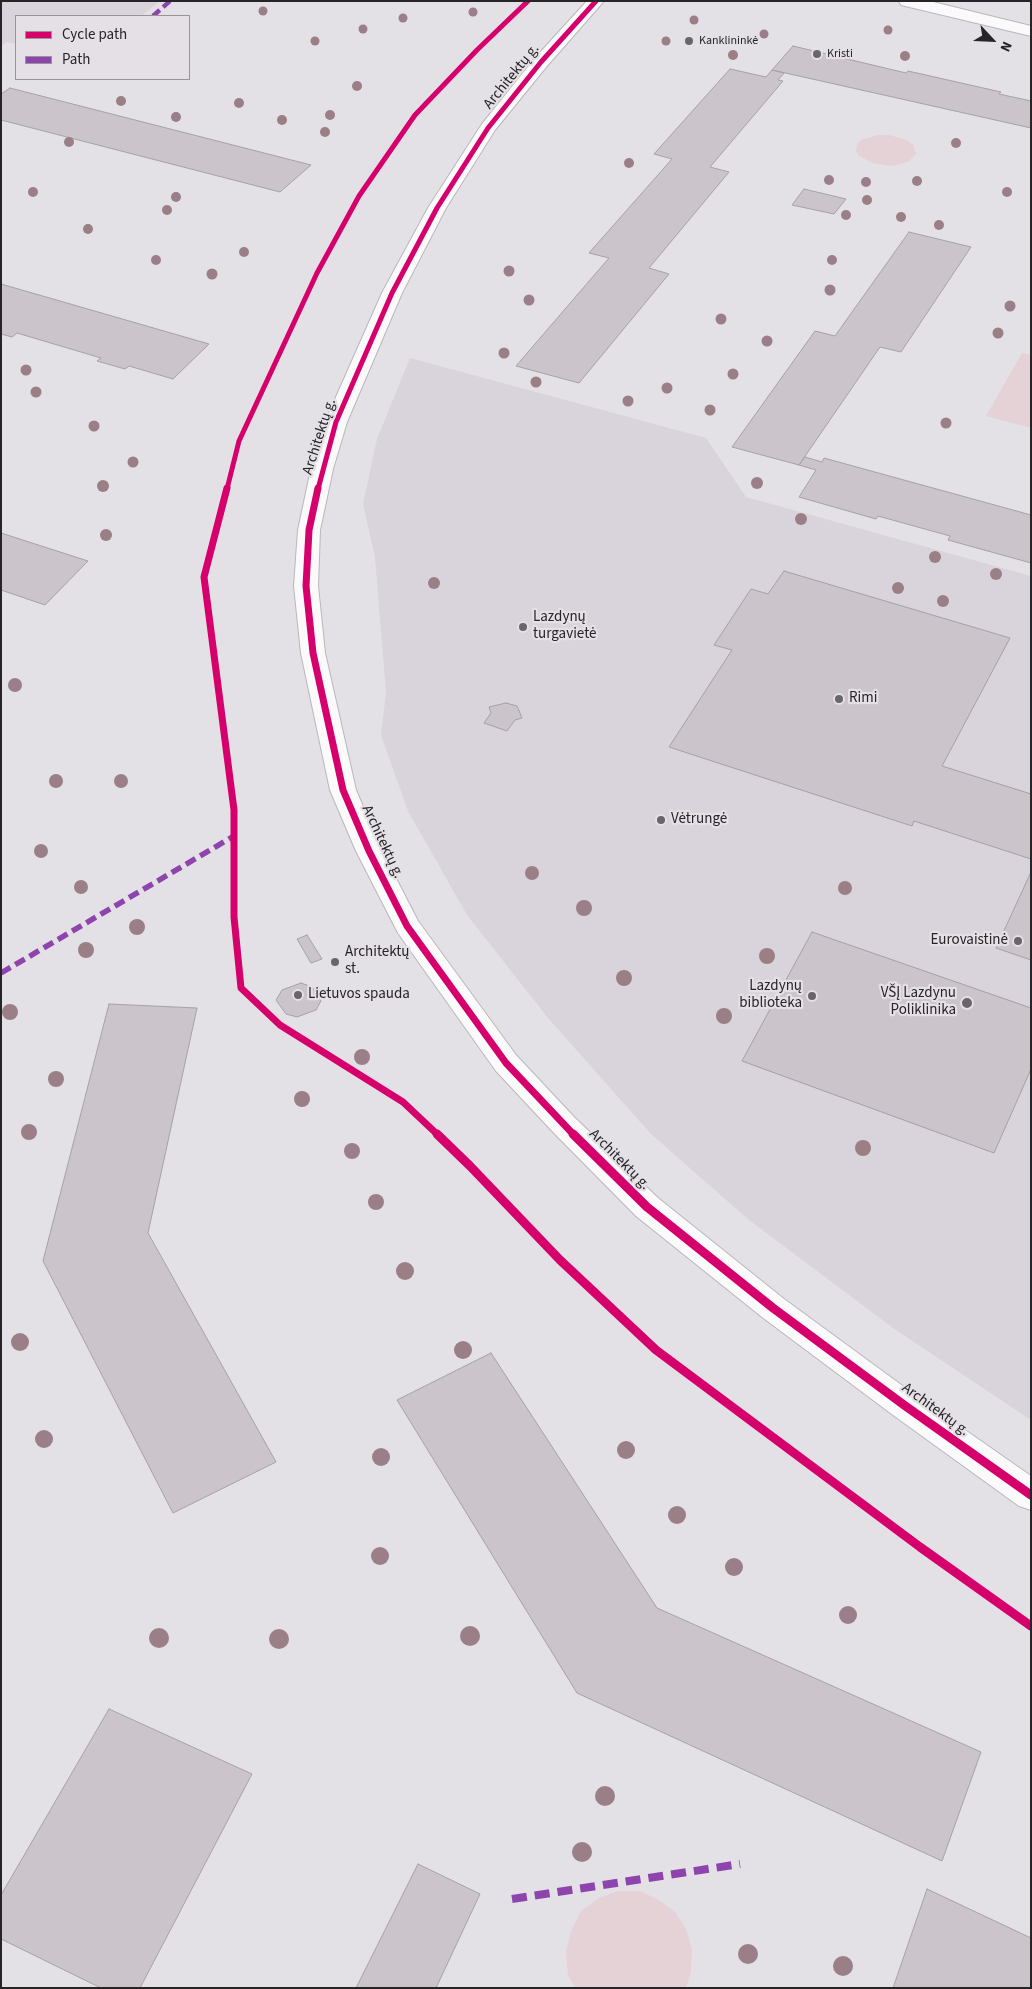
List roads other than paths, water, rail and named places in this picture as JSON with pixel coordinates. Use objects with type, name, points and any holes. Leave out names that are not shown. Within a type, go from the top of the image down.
[{"type":"street","name":"Architektų g.","points":[[596,1],[541,62],[488,128],[437,208],[392,293],[336,422],[322,469],[309,530],[306,586],[313,653],[343,790],[369,851],[407,926],[506,1064],[564,1125],[648,1207],[773,1308],[904,1405],[1031,1495]]},
{"type":"street","points":[[907,1],[1031,31]]},
{"type":"place","name":"Kanklininkė","points":[[689,41]]},
{"type":"place","name":"Kristi","points":[[817,54]]},
{"type":"place","name":"Lazdynų turgavietė","points":[[523,627]]},
{"type":"place","name":"Rimi","points":[[839,699]]},
{"type":"place","name":"Vėtrungė","points":[[661,820]]},
{"type":"place","name":"Eurovaistinė","points":[[1018,941]]},
{"type":"place","name":"Architektų st.","points":[[335,962]]},
{"type":"place","name":"Lietuvos spauda","points":[[298,995]]},
{"type":"place","name":"Lazdynų biblioteka","points":[[812,996]]},
{"type":"place","name":"VŠĮ Lazdynu Poliklinika","points":[[967,1003]]}]
